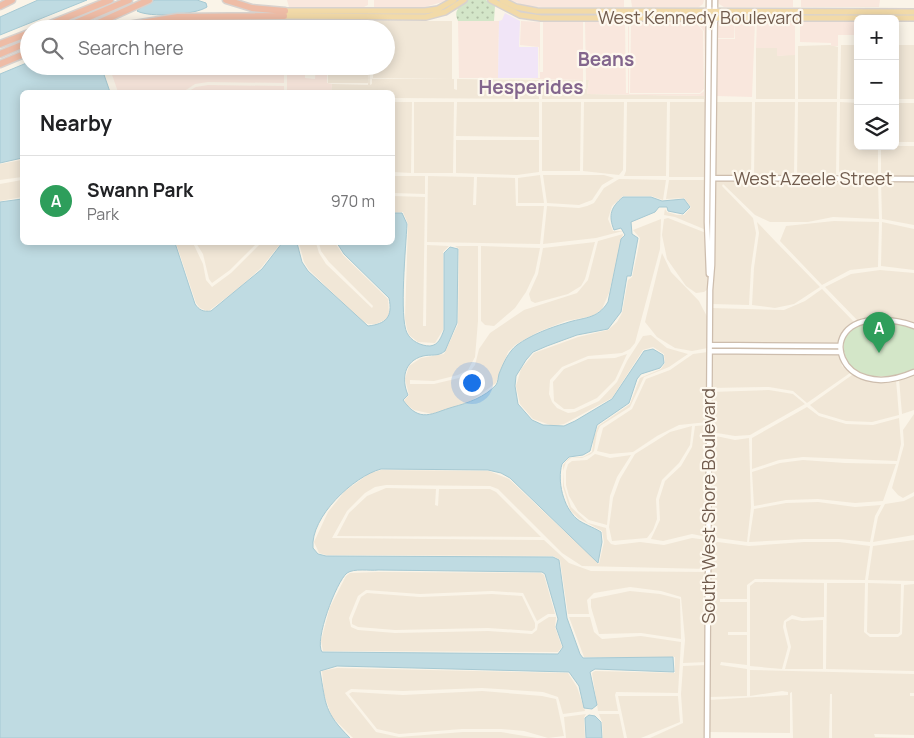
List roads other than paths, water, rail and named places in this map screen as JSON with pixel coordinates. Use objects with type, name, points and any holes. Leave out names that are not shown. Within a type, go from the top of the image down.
[{"type":"highway","points":[[0,2],[4,0]]},
{"type":"highway","points":[[0,6],[12,0]]},
{"type":"highway","points":[[60,20],[110,0]]},
{"type":"highway","points":[[82,20],[129,0]]},
{"type":"highway","points":[[105,20],[149,0]]},
{"type":"highway","points":[[226,0],[252,8],[284,14]]},
{"type":"highway","points":[[164,20],[284,14]]},
{"type":"highway","points":[[0,44],[20,36]]},
{"type":"highway","points":[[0,54],[20,46]]},
{"type":"highway","points":[[0,64],[20,56]]},
{"type":"main road","points":[[371,15],[425,12],[438,9],[454,0]]},
{"type":"main road","points":[[284,14],[433,16],[450,10],[464,0]]},
{"type":"main road","name":"West Kennedy Boulevard","points":[[491,0],[529,10],[551,11],[882,14],[914,18]]},
{"type":"main road","name":"West Kennedy Boulevard","points":[[500,3],[520,15],[541,18],[857,18],[882,14]]},
{"type":"main road","points":[[541,18],[551,11]]},
{"type":"main road","points":[[584,11],[584,18]]},
{"type":"main road","points":[[882,14],[903,11],[914,12]]},
{"type":"street","points":[[709,0],[712,19]]},
{"type":"street","points":[[712,11],[715,0]]},
{"type":"street","name":"South West Shore Boulevard","points":[[710,275],[712,265],[713,178],[712,19]]},
{"type":"street","name":"South West Shore Boulevard","points":[[707,738],[710,275],[707,222],[712,19]]},
{"type":"street","name":"West Azeele Street","points":[[713,178],[914,179]]},
{"type":"street","points":[[914,326],[891,320],[868,320],[849,328],[840,346],[847,367],[858,376],[886,379],[914,372]]},
{"type":"street","points":[[710,345],[840,346]]},
{"type":"street","points":[[710,351],[841,352]]},
{"type":"water","points":[[38,0],[87,0],[37,20],[20,20],[20,27],[0,35],[0,17]]},
{"type":"water","points":[[155,0],[197,0],[206,3],[207,7],[193,12],[172,15],[137,11]]},
{"type":"water","points":[[20,66],[20,75],[104,75],[109,90],[20,90],[20,158],[0,163],[0,74]]},
{"type":"water","points":[[623,197],[651,197],[662,201],[684,199],[690,207],[683,214],[668,211],[667,207],[659,207],[655,212],[631,222],[632,234],[638,238],[631,276],[627,276],[621,312],[608,329],[577,335],[533,352],[516,376],[515,386],[518,404],[532,420],[543,425],[564,426],[612,399],[644,351],[653,349],[663,355],[664,363],[660,368],[641,374],[637,379],[629,403],[597,425],[590,451],[583,455],[569,457],[562,464],[561,486],[568,508],[579,521],[601,532],[602,542],[598,563],[510,478],[501,473],[488,470],[381,469],[370,473],[347,489],[326,511],[314,536],[313,548],[318,554],[326,556],[553,557],[559,560],[567,618],[583,658],[673,657],[674,672],[595,669],[590,672],[597,705],[592,709],[584,708],[579,686],[569,672],[337,666],[320,671],[328,708],[335,721],[350,738],[0,738],[0,202],[20,199],[20,245],[176,245],[195,304],[200,309],[206,311],[211,311],[262,269],[280,245],[298,245],[302,262],[308,271],[368,326],[384,321],[387,318],[390,310],[389,298],[344,254],[338,245],[395,245],[395,213],[402,213],[407,224],[403,312],[407,333],[414,341],[420,344],[430,346],[436,344],[444,330],[444,253],[450,247],[458,249],[457,323],[445,351],[440,354],[417,358],[408,366],[406,371],[405,383],[408,395],[403,400],[415,412],[427,415],[470,401],[492,389],[497,384],[499,374],[508,355],[522,341],[553,327],[594,315],[604,308],[608,302],[621,239],[625,235],[621,228],[614,230],[611,220],[613,208]],"holes":[[[350,571],[542,572],[545,574],[558,619],[556,627],[563,647],[558,654],[322,652],[320,646],[321,636],[327,612],[342,579]]]},
{"type":"water","points":[[589,715],[595,716],[601,722],[602,738],[586,738],[585,718]]},
{"type":"place","name":"Swann Park","points":[[879,353]]},
{"type":"district","name":"Beans","points":[[606,59]]},
{"type":"district","name":"Hesperides","points":[[531,87]]}]
